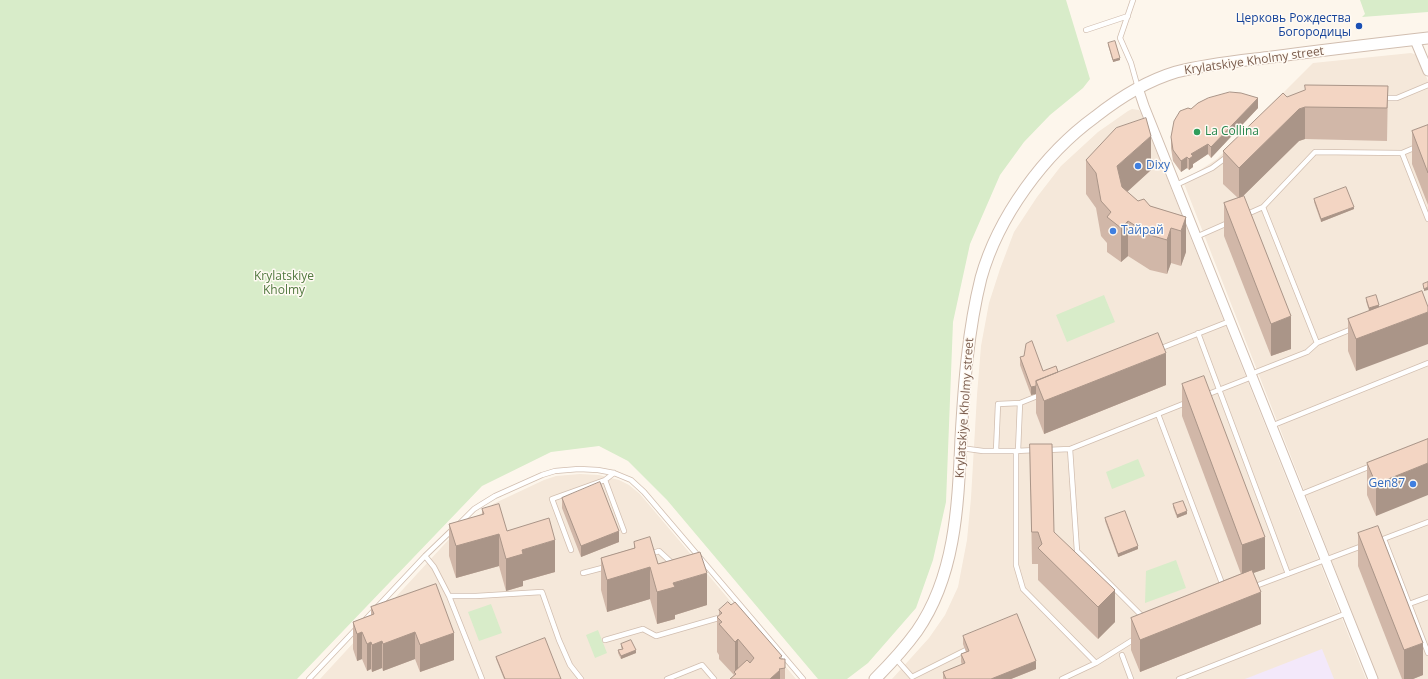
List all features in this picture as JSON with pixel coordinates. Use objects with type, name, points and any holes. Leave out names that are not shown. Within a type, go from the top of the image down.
[{"type":"street","name":"Krylatskiye Kholmy street","points":[[875,679],[918,630],[936,597],[943,576],[953,536],[956,516],[969,342],[981,278],[996,237],[1032,179],[1046,161],[1084,124],[1104,109],[1147,83],[1175,73],[1214,64],[1428,38]]},
{"type":"street","points":[[1416,40],[1428,71]]},
{"type":"street","points":[[1138,88],[1271,426],[1373,679]]},
{"type":"lane","points":[[1133,0],[1120,38],[1131,63],[1138,88]]},
{"type":"lane","points":[[1086,30],[1128,16]]},
{"type":"lane","points":[[1374,98],[1397,98],[1428,85]]},
{"type":"lane","points":[[1242,217],[1263,207],[1315,152],[1402,153],[1428,142]]},
{"type":"lane","points":[[1176,185],[1212,168],[1231,152]]},
{"type":"lane","points":[[1402,153],[1428,219]]},
{"type":"lane","points":[[1263,207],[1317,343]]},
{"type":"lane","points":[[1196,237],[1235,220]]},
{"type":"lane","points":[[1153,351],[1230,321]]},
{"type":"lane","points":[[1199,398],[1307,352],[1317,343],[1354,329]]},
{"type":"lane","points":[[1198,333],[1288,574]]},
{"type":"lane","points":[[1271,426],[1428,363]]},
{"type":"lane","points":[[996,451],[998,404],[1020,403],[1043,394]]},
{"type":"lane","points":[[961,448],[996,451],[1070,449],[1192,400]]},
{"type":"lane","points":[[1020,403],[1017,451],[1016,565],[1023,589],[1096,663]]},
{"type":"lane","points":[[1158,414],[1224,590]]},
{"type":"lane","points":[[1070,449],[1077,551],[1148,622]]},
{"type":"lane","points":[[1299,495],[1380,463]]},
{"type":"lane","points":[[309,679],[425,556],[474,509],[495,496],[542,475],[555,471],[579,469],[614,473],[632,480],[745,610],[802,679]]},
{"type":"lane","points":[[571,550],[552,499],[605,480],[614,473]]},
{"type":"lane","points":[[605,480],[624,531]]},
{"type":"lane","points":[[1373,542],[1428,522]]},
{"type":"lane","points":[[1384,539],[1428,653]]},
{"type":"lane","points":[[1247,589],[1367,544]]},
{"type":"lane","points":[[644,556],[659,551],[675,566],[681,564]]},
{"type":"lane","points":[[425,556],[434,567],[449,596],[482,679]]},
{"type":"lane","points":[[694,560],[701,559]]},
{"type":"lane","points":[[583,573],[614,564]]},
{"type":"lane","points":[[449,596],[542,592],[567,659],[581,679]]},
{"type":"lane","points":[[1409,604],[1428,597]]},
{"type":"lane","points":[[737,613],[745,610]]},
{"type":"lane","points":[[1179,679],[1347,613]]},
{"type":"lane","points":[[605,640],[642,629],[656,636],[730,615]]},
{"type":"lane","points":[[1062,679],[1096,663],[1140,636]]},
{"type":"lane","points":[[895,658],[913,678],[966,650]]},
{"type":"lane","points":[[1122,655],[1131,679]]},
{"type":"lane","points":[[667,679],[702,665],[714,679]]},
{"type":"shaded area","points":[[1411,53],[1417,55],[1428,81],[1428,679],[1378,679],[1183,181],[1217,159],[1313,63]]},
{"type":"shaded area","points":[[1132,109],[1139,110],[1141,113],[1366,679],[892,679],[929,638],[945,615],[958,587],[967,540],[981,346],[989,303],[1014,232],[1037,197],[1061,166],[1098,132]]},
{"type":"shaded area","points":[[580,474],[599,475],[619,480],[629,485],[640,494],[796,679],[320,679],[453,535],[493,504],[544,480],[556,476]]},
{"type":"shaded area","points":[[1322,649],[1334,679],[1245,679]]},
{"type":"green space","name":"Krylatskiye Kholmy","points":[[0,0],[1066,0],[1090,79],[1083,88],[1050,115],[1024,142],[1000,175],[970,244],[953,322],[946,502],[933,560],[916,608],[868,663],[847,679],[818,679],[667,500],[628,461],[599,446],[551,452],[482,486],[297,679],[0,679]]},
{"type":"green space","points":[[1360,0],[1428,0],[1428,12],[1362,17],[1365,14]]},
{"type":"green space","points":[[1104,295],[1115,322],[1067,342],[1056,315]]},
{"type":"green space","points":[[1138,459],[1145,476],[1112,489],[1106,472]]},
{"type":"green space","points":[[1176,560],[1186,588],[1145,603],[1146,571]]},
{"type":"green space","points":[[491,604],[502,633],[479,641],[468,612]]},
{"type":"green space","points":[[598,630],[607,653],[595,658],[586,635]]},
{"type":"building","points":[[1115,41],[1120,58],[1113,60],[1108,43]]},
{"type":"building","points":[[1305,85],[1388,86],[1387,108],[1305,107],[1299,109],[1239,168],[1223,151],[1283,93],[1287,97],[1305,90]]},
{"type":"building","points":[[1230,92],[1241,93],[1258,98],[1211,147],[1208,144],[1191,154],[1193,156],[1189,159],[1187,157],[1181,161],[1173,150],[1171,137],[1174,121],[1180,111],[1188,108],[1191,109],[1198,103],[1208,98]]},
{"type":"building","points":[[1146,118],[1151,136],[1117,166],[1122,187],[1138,201],[1144,199],[1150,206],[1186,217],[1181,231],[1171,228],[1167,240],[1150,235],[1128,221],[1121,228],[1107,217],[1111,212],[1101,201],[1096,173],[1086,160],[1116,128]]},
{"type":"building","points":[[1428,125],[1428,173],[1412,131]]},
{"type":"building","points":[[1346,187],[1354,207],[1321,219],[1314,199]]},
{"type":"building","points":[[1244,196],[1291,316],[1271,324],[1224,203]]},
{"type":"building","points":[[1428,282],[1428,287],[1424,289],[1423,284]]},
{"type":"building","points":[[1422,291],[1428,307],[1428,312],[1356,339],[1348,319]]},
{"type":"building","points":[[1376,295],[1379,305],[1369,308],[1366,298]]},
{"type":"building","points":[[1158,333],[1166,353],[1044,401],[1036,381]]},
{"type":"building","points":[[1032,341],[1043,371],[1056,366],[1058,372],[1036,381],[1036,386],[1031,387],[1020,357],[1024,356],[1026,344]]},
{"type":"building","points":[[1204,376],[1265,537],[1242,545],[1182,384]]},
{"type":"building","points":[[1428,439],[1428,463],[1376,484],[1367,463]]},
{"type":"building","points":[[1030,444],[1052,444],[1054,532],[1115,590],[1098,607],[1038,548],[1042,544],[1038,532],[1032,532]]},
{"type":"building","points":[[600,482],[619,531],[581,546],[562,498]]},
{"type":"building","points":[[1183,501],[1187,511],[1177,515],[1173,504]]},
{"type":"building","points":[[499,504],[507,531],[549,518],[555,540],[522,550],[523,554],[506,559],[499,534],[456,546],[449,524],[484,514],[482,509]]},
{"type":"building","points":[[1125,511],[1138,546],[1118,554],[1105,518]]},
{"type":"building","points":[[1378,526],[1423,643],[1404,650],[1358,533]]},
{"type":"building","points":[[650,537],[658,564],[700,552],[707,573],[673,583],[675,587],[657,592],[650,567],[607,580],[601,558],[635,548],[634,542]]},
{"type":"building","points":[[1252,570],[1261,592],[1140,640],[1131,618]]},
{"type":"building","points":[[436,584],[454,633],[420,645],[415,632],[383,644],[382,641],[372,645],[371,642],[367,644],[362,632],[357,634],[353,622],[374,614],[371,607]]},
{"type":"building","points":[[728,602],[731,605],[735,602],[782,656],[779,658],[785,659],[785,668],[779,669],[780,670],[770,679],[730,679],[736,674],[734,672],[747,660],[750,663],[754,658],[738,639],[735,642],[719,624],[722,622],[717,617],[722,613],[719,610]]},
{"type":"building","points":[[1017,614],[1036,661],[991,679],[946,679],[943,672],[965,663],[961,654],[969,651],[963,636]]},
{"type":"building","points":[[545,638],[561,679],[505,679],[496,657]]},
{"type":"building","points":[[631,640],[636,650],[621,656],[618,650],[623,649],[621,644]]},
{"type":"place","name":"Церковь Рождества Богородицы","points":[[1359,26]]},
{"type":"place","name":"La Collina","points":[[1197,132]]},
{"type":"place","name":"Dixy","points":[[1138,166]]},
{"type":"place","name":"Тайрай","points":[[1113,231]]},
{"type":"place","name":"Gen87","points":[[1413,484]]}]
